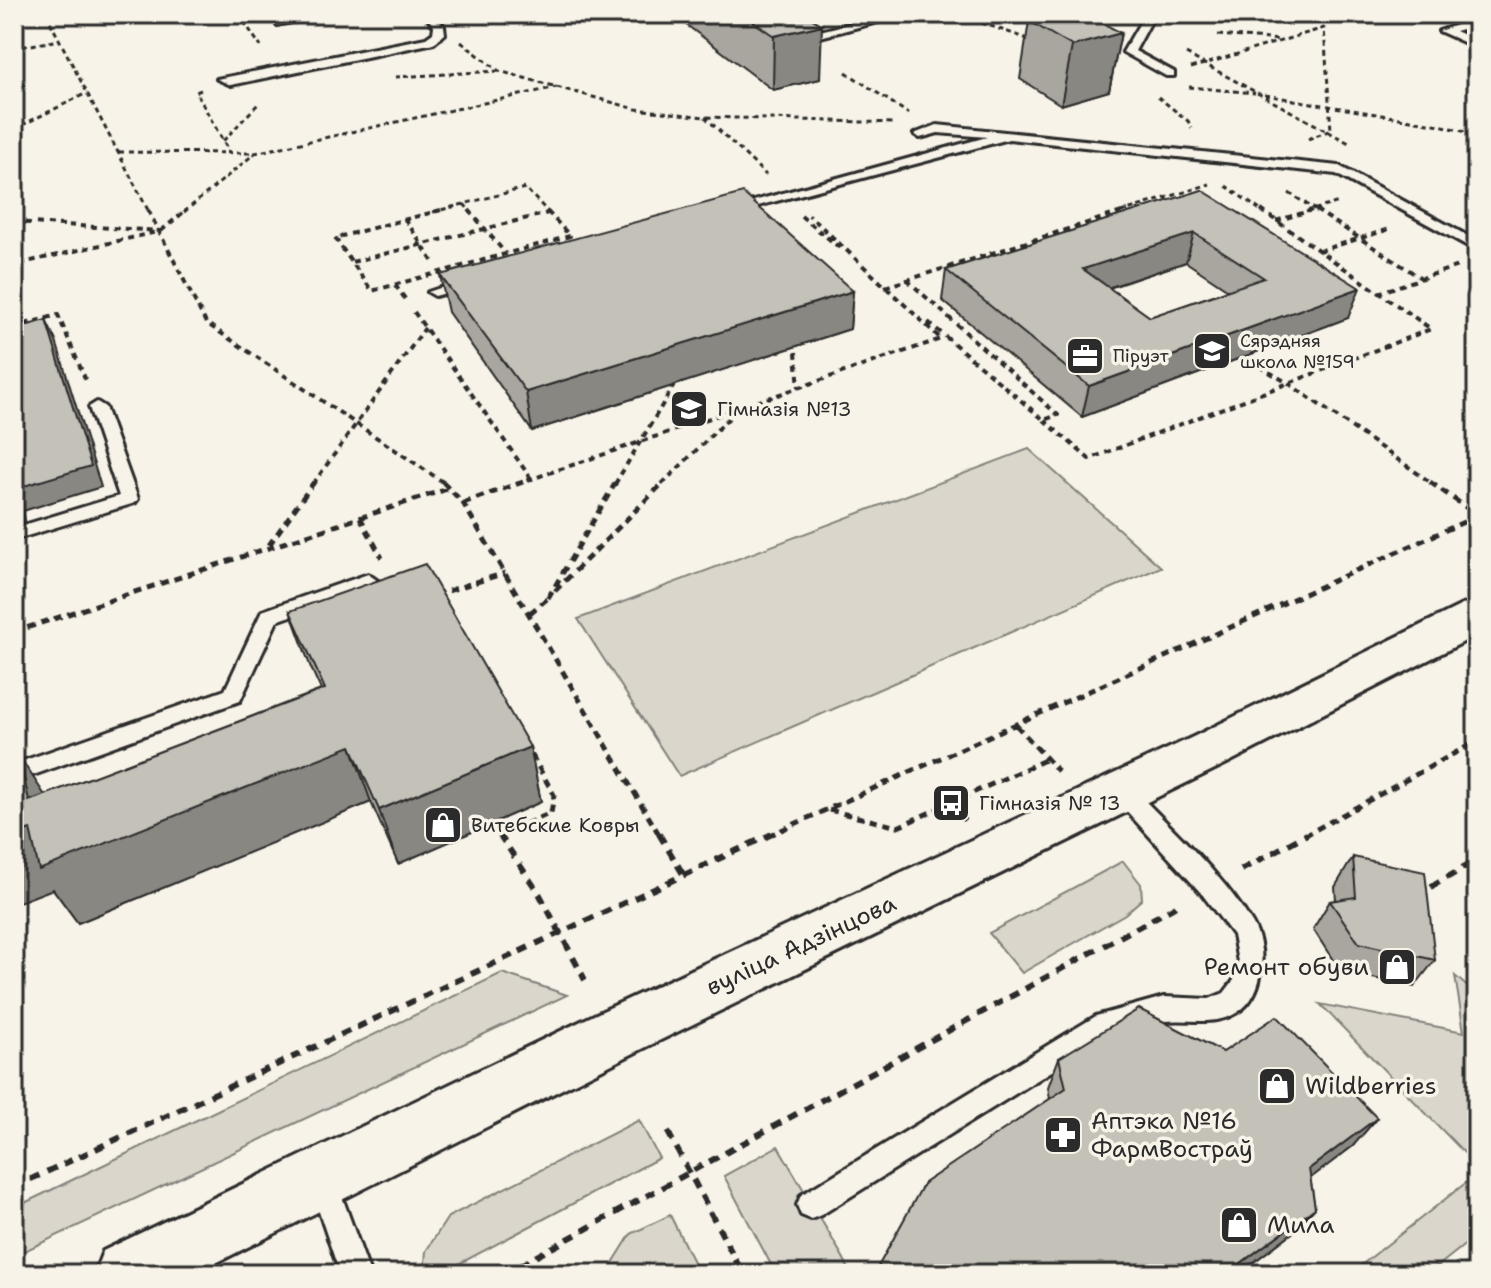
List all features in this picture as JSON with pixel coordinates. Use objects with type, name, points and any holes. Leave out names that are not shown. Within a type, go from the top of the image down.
[{"type":"main road","name":"вуліца Адзінцова","points":[[126,1274],[626,1027],[1122,791],[1477,616]]},
{"type":"lane","points":[[223,79],[231,81],[430,41],[439,34],[439,26],[429,14]]},
{"type":"lane","points":[[761,14],[797,40],[903,14]]},
{"type":"lane","points":[[1150,14],[1129,52],[1170,74]]},
{"type":"lane","points":[[1477,21],[1445,31],[1477,45]]},
{"type":"lane","points":[[920,134],[937,129],[1009,135],[1339,170],[1477,247]]},
{"type":"lane","points":[[710,215],[1009,135]]},
{"type":"lane","points":[[435,292],[481,279]]},
{"type":"lane","points":[[14,534],[129,499],[97,407]]},
{"type":"lane","points":[[14,773],[233,695],[269,616],[368,581]]},
{"type":"lane","points":[[811,1205],[1105,1024],[1164,1009],[1210,1011],[1233,1001],[1246,984],[1250,962],[1244,931],[1210,887],[1122,791]]},
{"type":"lane","points":[[322,1179],[355,1274]]},
{"type":"path","points":[[46,14],[206,323],[451,488],[530,613],[683,874]]},
{"type":"path","points":[[185,16],[194,14]]},
{"type":"path","points":[[223,141],[278,84],[271,63],[239,14]]},
{"type":"path","points":[[958,14],[1011,35],[1041,42]]},
{"type":"path","points":[[1208,155],[1188,121],[1140,83],[1324,28],[1338,14]]},
{"type":"path","points":[[1264,161],[1263,153],[1331,130],[1324,28]]},
{"type":"path","points":[[1142,30],[1328,132]]},
{"type":"path","points":[[118,152],[255,153],[562,86],[499,71],[465,44],[439,34]]},
{"type":"path","points":[[14,48],[60,40]]},
{"type":"path","points":[[846,72],[910,115]]},
{"type":"path","points":[[223,79],[196,92],[229,153]]},
{"type":"path","points":[[1184,87],[1258,93],[1477,135]]},
{"type":"path","points":[[14,129],[87,93]]},
{"type":"path","points":[[463,503],[941,339],[705,117]]},
{"type":"path","points":[[14,265],[161,231],[255,153]]},
{"type":"path","points":[[794,210],[1044,420],[1089,459],[1431,329],[1221,181],[907,280],[885,287]]},
{"type":"path","points":[[525,188],[548,213],[570,236],[372,291],[335,238],[525,188]]},
{"type":"path","points":[[1237,195],[1250,191]]},
{"type":"path","points":[[1288,193],[1421,278]]},
{"type":"path","points":[[1275,221],[1340,202]]},
{"type":"path","points":[[464,204],[506,254]]},
{"type":"path","points":[[352,262],[548,213]]},
{"type":"path","points":[[405,219],[440,272]]},
{"type":"path","points":[[1318,251],[1398,226],[1386,219]]},
{"type":"path","points":[[14,222],[161,231]]},
{"type":"path","points":[[1378,293],[1460,265],[1447,257]]},
{"type":"path","points":[[907,280],[1058,415],[1044,420]]},
{"type":"path","points":[[395,285],[532,480]]},
{"type":"path","points":[[14,327],[58,315],[97,407]]},
{"type":"path","points":[[268,546],[425,328]]},
{"type":"path","points":[[795,341],[799,388]]},
{"type":"path","points":[[1250,361],[1288,383],[1477,516]]},
{"type":"path","points":[[548,598],[677,379]]},
{"type":"path","points":[[530,613],[739,409]]},
{"type":"path","points":[[14,632],[451,488]]},
{"type":"path","points":[[14,1187],[557,931],[1477,516]]},
{"type":"path","points":[[360,517],[387,567]]},
{"type":"path","points":[[422,600],[505,573]]},
{"type":"path","points":[[1016,725],[1058,771]]},
{"type":"path","points":[[504,1274],[1477,741]]},
{"type":"path","points":[[500,835],[551,813],[554,795],[524,742]]},
{"type":"path","points":[[827,809],[898,827],[1047,759]]},
{"type":"path","points":[[492,823],[540,895],[585,980]]},
{"type":"path","points":[[1431,887],[1477,860]]},
{"type":"path","points":[[668,1132],[743,1274]]},
{"type":"shaded area","points":[[1029,449],[1161,567],[679,776],[578,619]]},
{"type":"shaded area","points":[[1123,861],[1141,884],[1142,899],[1125,914],[1022,973],[989,933]]},
{"type":"shaded area","points":[[502,973],[567,995],[14,1256],[14,1208]]},
{"type":"shaded area","points":[[1455,976],[1477,995],[1477,1166],[1320,1004],[1464,1032]]},
{"type":"shaded area","points":[[639,1120],[659,1158],[440,1274],[424,1274],[426,1251],[448,1217]]},
{"type":"shaded area","points":[[778,1146],[851,1274],[776,1274],[724,1176]]},
{"type":"shaded area","points":[[1477,1174],[1477,1235],[1428,1274],[1350,1274]]},
{"type":"shaded area","points":[[670,1215],[699,1274],[606,1274],[631,1234]]},
{"type":"building","points":[[742,14],[805,14],[822,25],[774,36]]},
{"type":"building","points":[[1061,14],[1086,14],[1121,33],[1072,46],[1029,21]]},
{"type":"building","points":[[1202,190],[1360,288],[1089,386],[946,270]],"holes":[[[1194,233],[1264,278],[1150,317],[1083,269]]]},
{"type":"building","points":[[743,193],[853,291],[526,392],[440,275]]},
{"type":"building","points":[[46,320],[91,466],[14,489],[14,329]]},
{"type":"building","points":[[425,564],[530,747],[379,810],[351,746],[39,870],[30,829],[14,835],[14,758],[19,756],[29,801],[325,689],[290,611]]},
{"type":"building","points":[[1353,857],[1425,872],[1435,960],[1359,943],[1330,901],[1356,897]]},
{"type":"building","points":[[1139,1009],[1223,1052],[1277,1016],[1377,1118],[1309,1169],[1315,1208],[1233,1269],[1237,1274],[874,1274],[924,1183],[1066,1088],[1059,1058]]},
{"type":"place","name":"Сярэдняя школа №159","points":[[1212,351]]},
{"type":"place","name":"Піруэт","points":[[1085,356]]},
{"type":"place","name":"Гімназія №13","points":[[689,409]]},
{"type":"place","name":"Гімназія № 13","points":[[951,803]]},
{"type":"place","name":"Витебские Ковры","points":[[443,825]]},
{"type":"place","name":"Ремонт обуви","points":[[1397,967]]},
{"type":"place","name":"Wildberries","points":[[1277,1086]]},
{"type":"place","name":"Аптэка №16 ФармВостраў","points":[[1063,1135]]},
{"type":"place","name":"Мила","points":[[1239,1225]]}]
